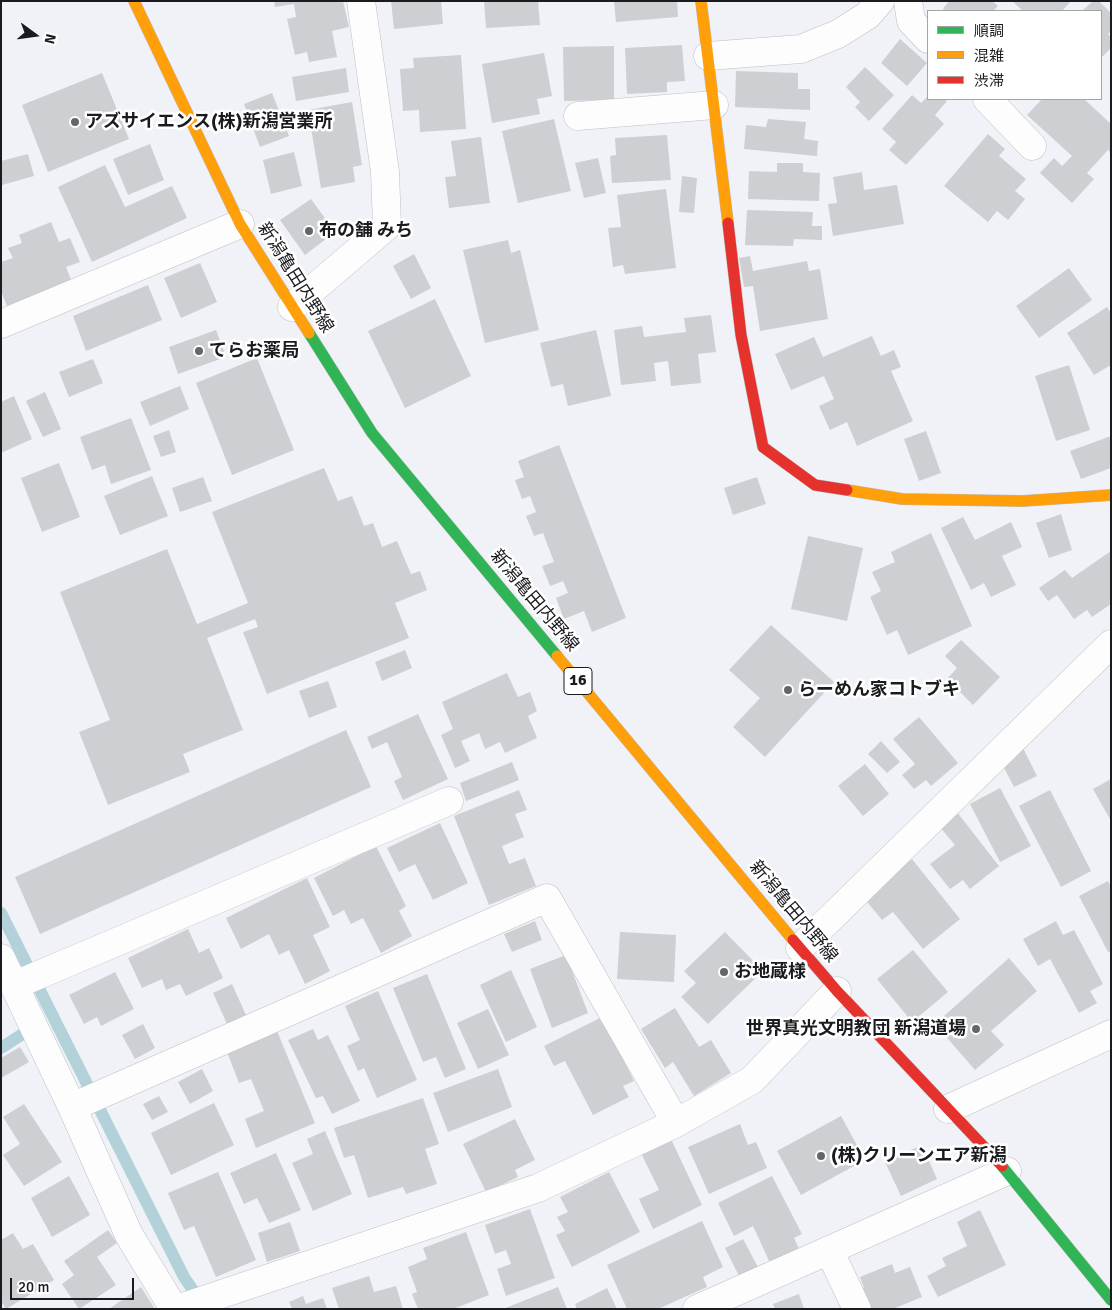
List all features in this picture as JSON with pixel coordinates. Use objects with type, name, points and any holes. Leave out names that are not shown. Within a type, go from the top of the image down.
[{"type":"main road","name":"新潟亀田内野線","points":[[134,1],[240,224],[372,433],[800,948],[837,991],[1007,1171],[1111,1300]]},
{"type":"main road","points":[[701,1],[741,335],[763,447],[815,485],[902,499],[1023,501],[1111,495]]},
{"type":"street","points":[[292,307],[387,226],[386,172],[361,1]]},
{"type":"street","points":[[708,56],[801,49],[838,34],[868,15],[880,1]]},
{"type":"street","points":[[908,1],[911,22],[927,38]]},
{"type":"street","points":[[987,100],[1032,146]]},
{"type":"street","points":[[578,116],[714,105]]},
{"type":"street","points":[[1,324],[240,224]]},
{"type":"street","points":[[800,948],[1111,644]]},
{"type":"street","points":[[15,985],[449,801]]},
{"type":"street","points":[[72,1107],[547,898],[676,1123]]},
{"type":"street","points":[[1,958],[130,1235],[175,1309],[538,1188],[676,1123],[752,1080],[837,991]]},
{"type":"street","points":[[948,1109],[1111,1034]]},
{"type":"street","points":[[697,1309],[1007,1171]]},
{"type":"street","points":[[829,1250],[857,1309]]},
{"type":"building","points":[[274,1],[343,1],[349,27],[332,31],[337,57],[309,62],[307,52],[295,55],[287,19],[296,17],[294,4],[275,7]]},
{"type":"building","points":[[391,1],[441,1],[443,24],[394,29]]},
{"type":"building","points":[[484,1],[538,1],[540,25],[486,28]]},
{"type":"building","points":[[614,1],[677,1],[678,17],[616,22]]},
{"type":"building","points":[[949,1],[992,1],[998,6],[994,10],[943,9]]},
{"type":"building","points":[[1012,1],[1071,1],[1063,10],[1022,10]]},
{"type":"building","points":[[1093,1],[1099,1],[1111,13],[1111,31],[1108,34],[1111,37],[1111,48],[1102,57],[1102,10],[1083,10]]},
{"type":"building","points":[[900,39],[927,63],[907,86],[881,63]]},
{"type":"building","points":[[682,45],[685,81],[667,82],[667,92],[627,94],[625,48]]},
{"type":"building","points":[[614,46],[614,100],[564,101],[563,47]]},
{"type":"building","points":[[544,53],[552,96],[537,99],[540,114],[492,123],[482,64]]},
{"type":"building","points":[[461,55],[466,129],[420,132],[419,110],[403,111],[400,69],[414,68],[413,58]]},
{"type":"building","points":[[865,67],[894,95],[869,121],[855,107],[860,102],[846,87]]},
{"type":"building","points":[[346,68],[349,92],[296,101],[292,77]]},
{"type":"building","points":[[736,71],[798,73],[798,89],[810,89],[810,110],[735,107]]},
{"type":"building","name":"アズサイエンス(株)新潟営業所","points":[[102,73],[129,139],[48,172],[22,105]]},
{"type":"building","points":[[272,93],[289,136],[260,147],[244,104]]},
{"type":"building","points":[[912,95],[921,103],[927,97],[927,100],[947,101],[935,115],[944,124],[906,165],[889,150],[896,142],[882,129]]},
{"type":"building","points":[[1041,100],[1085,100],[1111,124],[1111,153],[1108,150],[1087,173],[1094,179],[1072,203],[1040,173],[1054,158],[1062,166],[1072,156],[1027,115]]},
{"type":"building","points":[[352,102],[362,165],[353,167],[355,182],[321,188],[308,110]]},
{"type":"building","points":[[554,119],[571,191],[518,203],[502,131]]},
{"type":"building","points":[[768,119],[806,122],[804,139],[818,141],[817,156],[744,149],[746,125],[766,127]]},
{"type":"building","points":[[988,134],[1005,149],[999,156],[1026,179],[1015,191],[1025,199],[1008,220],[997,211],[988,222],[944,186]]},
{"type":"building","points":[[667,135],[671,180],[612,183],[610,156],[616,155],[615,138]]},
{"type":"building","points":[[481,137],[490,203],[449,208],[445,177],[456,176],[451,141]]},
{"type":"building","points":[[150,144],[164,180],[128,195],[113,159]]},
{"type":"building","points":[[294,152],[302,186],[271,194],[263,160]]},
{"type":"building","points":[[28,154],[34,176],[2,185],[1,161]]},
{"type":"building","points":[[598,158],[606,193],[584,198],[575,163]]},
{"type":"building","points":[[777,163],[803,163],[803,172],[820,173],[819,201],[748,199],[749,171],[777,172]]},
{"type":"building","points":[[105,165],[125,207],[172,186],[187,218],[92,262],[58,187]]},
{"type":"building","points":[[862,172],[864,190],[897,185],[904,224],[833,236],[828,204],[837,203],[833,177]]},
{"type":"building","points":[[682,176],[697,178],[694,213],[679,212]]},
{"type":"building","points":[[666,189],[676,268],[625,274],[623,265],[613,267],[608,228],[621,227],[617,195]]},
{"type":"building","points":[[311,199],[335,232],[305,255],[280,220]]},
{"type":"building","points":[[747,210],[813,212],[812,226],[822,226],[822,240],[794,239],[793,246],[745,245]]},
{"type":"building","points":[[51,222],[59,242],[70,238],[80,262],[66,267],[71,280],[7,306],[1,291],[1,262],[13,258],[8,248],[22,243],[19,235]]},
{"type":"building","points":[[508,240],[511,253],[520,250],[539,330],[485,343],[463,250]]},
{"type":"building","points":[[414,254],[431,288],[411,299],[393,266]]},
{"type":"building","points":[[750,256],[753,271],[807,261],[809,271],[820,269],[828,319],[760,331],[753,286],[744,287],[739,258]]},
{"type":"building","points":[[200,263],[217,302],[181,318],[164,278]]},
{"type":"building","points":[[1069,268],[1092,300],[1039,338],[1016,306]]},
{"type":"building","points":[[148,285],[162,320],[86,351],[73,316]]},
{"type":"building","points":[[435,299],[471,376],[405,408],[368,331]]},
{"type":"building","points":[[1107,307],[1111,313],[1111,365],[1094,375],[1067,333]]},
{"type":"building","points":[[711,315],[716,352],[698,354],[701,383],[671,386],[668,361],[654,363],[656,381],[621,385],[614,330],[642,326],[644,337],[686,332],[684,318]]},
{"type":"building","points":[[216,330],[226,357],[178,374],[169,347]]},
{"type":"building","points":[[596,330],[611,396],[568,406],[563,384],[551,387],[540,343]]},
{"type":"building","points":[[872,336],[881,356],[894,350],[901,367],[891,371],[913,421],[857,446],[847,422],[830,430],[819,406],[834,399],[824,376],[791,390],[775,354],[814,337],[823,357]]},
{"type":"building","points":[[257,358],[294,450],[232,475],[196,383]]},
{"type":"building","points":[[93,359],[103,383],[69,397],[59,372]]},
{"type":"building","points":[[1069,365],[1090,430],[1056,441],[1035,376]]},
{"type":"building","points":[[180,386],[189,409],[150,426],[140,402]]},
{"type":"building","points":[[45,392],[61,429],[43,437],[26,401]]},
{"type":"building","points":[[14,396],[32,439],[1,453],[1,402]]},
{"type":"building","points":[[131,418],[151,470],[111,484],[105,465],[92,470],[80,437]]},
{"type":"building","points":[[169,430],[176,452],[161,457],[153,436]]},
{"type":"building","points":[[926,431],[941,473],[919,481],[904,439]]},
{"type":"building","points":[[1111,436],[1111,468],[1081,479],[1070,451]]},
{"type":"building","points":[[559,445],[626,618],[592,632],[584,611],[564,619],[556,598],[568,593],[563,581],[550,586],[542,566],[554,562],[543,533],[534,536],[526,516],[536,512],[530,496],[522,499],[515,480],[524,477],[518,461]]},
{"type":"building","points":[[59,463],[80,517],[42,532],[21,478]]},
{"type":"building","points":[[324,468],[338,501],[352,496],[364,526],[373,523],[382,547],[397,541],[411,574],[420,571],[427,590],[395,603],[409,638],[267,694],[243,632],[258,627],[255,619],[207,638],[243,730],[183,754],[190,772],[108,805],[79,732],[110,720],[60,592],[167,549],[197,624],[248,603],[212,512]]},
{"type":"building","points":[[152,476],[168,516],[120,535],[104,496]]},
{"type":"building","points":[[203,477],[212,501],[180,512],[172,488]]},
{"type":"building","points":[[757,477],[766,504],[733,515],[724,488]]},
{"type":"building","points":[[1061,514],[1072,550],[1049,558],[1036,523]]},
{"type":"building","points":[[963,517],[975,540],[1011,522],[1022,547],[1002,556],[1016,585],[991,597],[984,583],[971,590],[941,528]]},
{"type":"building","points":[[931,533],[972,626],[908,655],[897,630],[887,635],[870,597],[881,591],[872,572],[895,562],[891,552]]},
{"type":"building","points":[[808,536],[863,548],[847,621],[791,609]]},
{"type":"building","points":[[1111,551],[1111,604],[1092,617],[1087,610],[1074,619],[1057,595],[1048,601],[1039,588],[1065,570],[1072,578]]},
{"type":"building","name":"らーめん家コトブキ","points":[[771,625],[834,682],[765,757],[733,727],[760,698],[729,670]]},
{"type":"building","points":[[961,640],[1000,677],[973,705],[947,679],[957,668],[945,656]]},
{"type":"building","points":[[405,650],[412,668],[382,681],[375,662]]},
{"type":"building","points":[[507,673],[518,697],[530,692],[537,711],[528,716],[537,738],[505,753],[500,742],[485,749],[479,733],[461,741],[470,761],[455,768],[441,735],[453,729],[442,702]]},
{"type":"building","points":[[328,681],[337,707],[309,718],[299,691]]},
{"type":"building","points":[[418,714],[448,779],[403,800],[394,781],[402,777],[387,742],[372,749],[367,737]]},
{"type":"building","points":[[919,717],[958,763],[931,786],[926,780],[914,789],[902,775],[915,764],[893,739]]},
{"type":"building","points":[[346,730],[371,787],[40,934],[15,877]]},
{"type":"building","points":[[881,741],[900,762],[887,773],[868,754]]},
{"type":"building","points":[[1023,748],[1037,776],[1014,787],[1000,760]]},
{"type":"building","points":[[512,762],[519,780],[466,801],[460,783]]},
{"type":"building","points":[[865,764],[889,794],[863,816],[838,786]]},
{"type":"building","points":[[1111,779],[1111,821],[1093,789]]},
{"type":"building","points":[[1000,788],[1031,846],[1000,862],[970,804]]},
{"type":"building","points":[[519,790],[527,810],[515,814],[524,837],[502,846],[509,864],[525,858],[536,886],[489,905],[454,816]]},
{"type":"building","points":[[1050,790],[1091,871],[1061,887],[1019,806]]},
{"type":"building","points":[[957,812],[999,866],[970,889],[963,880],[950,889],[930,864],[955,845],[939,826]]},
{"type":"building","points":[[440,823],[468,883],[433,900],[415,864],[399,872],[387,848]]},
{"type":"building","points":[[376,846],[406,906],[399,911],[412,936],[381,953],[363,918],[351,924],[344,910],[333,916],[314,878]]},
{"type":"building","points":[[912,859],[960,919],[923,949],[893,912],[882,920],[864,898]]},
{"type":"building","points":[[307,878],[330,927],[313,935],[330,971],[305,984],[289,950],[279,955],[269,934],[241,949],[226,918]]},
{"type":"building","points":[[1108,881],[1111,886],[1111,951],[1108,952],[1079,896]]},
{"type":"building","points":[[535,921],[542,940],[512,952],[504,934]]},
{"type":"building","points":[[1056,921],[1063,935],[1074,930],[1103,984],[1090,991],[1097,1003],[1079,1013],[1050,959],[1038,966],[1023,939]]},
{"type":"building","points":[[188,929],[199,953],[209,948],[223,978],[186,996],[180,984],[166,990],[162,979],[142,988],[128,958]]},
{"type":"building","points":[[620,932],[676,935],[674,982],[617,979]]},
{"type":"building","points":[[725,932],[763,971],[708,1024],[681,997],[696,983],[684,971]]},
{"type":"building","points":[[913,950],[948,992],[912,1022],[877,979]]},
{"type":"building","points":[[566,955],[588,1013],[552,1028],[530,969]]},
{"type":"building","points":[[1009,958],[1037,991],[991,1031],[1004,1045],[975,1070],[935,1024]]},
{"type":"building","points":[[511,970],[537,1027],[506,1042],[480,985]]},
{"type":"building","points":[[115,972],[134,1009],[101,1026],[97,1017],[84,1024],[69,995]]},
{"type":"building","points":[[427,974],[466,1069],[445,1078],[436,1057],[423,1062],[393,988]]},
{"type":"building","points":[[232,984],[246,1015],[227,1024],[213,993]]},
{"type":"building","points":[[378,991],[417,1080],[377,1098],[364,1068],[358,1071],[347,1046],[360,1040],[345,1006]]},
{"type":"building","points":[[675,1008],[699,1047],[711,1040],[731,1073],[694,1096],[673,1062],[665,1068],[641,1029]]},
{"type":"building","points":[[488,1009],[509,1055],[478,1069],[457,1023]]},
{"type":"building","points":[[602,1017],[634,1081],[623,1086],[629,1097],[593,1115],[565,1061],[554,1066],[544,1046]]},
{"type":"building","points":[[143,1024],[155,1048],[135,1059],[122,1035]]},
{"type":"building","points":[[313,1029],[318,1040],[328,1035],[360,1101],[332,1114],[323,1096],[316,1098],[288,1040]]},
{"type":"building","points":[[277,1031],[315,1123],[256,1148],[245,1119],[264,1111],[251,1079],[239,1083],[227,1052]]},
{"type":"building","points":[[20,1047],[29,1062],[1,1078],[1,1058]]},
{"type":"building","points":[[202,1069],[213,1091],[190,1104],[178,1082]]},
{"type":"building","points":[[498,1069],[512,1107],[448,1132],[433,1093]]},
{"type":"building","points":[[159,1096],[168,1112],[152,1120],[143,1104]]},
{"type":"building","points":[[423,1098],[439,1144],[425,1149],[437,1184],[406,1194],[403,1187],[368,1198],[354,1155],[344,1158],[334,1128]]},
{"type":"building","points":[[214,1103],[234,1145],[171,1175],[151,1133]]},
{"type":"building","points":[[24,1104],[62,1162],[24,1186],[3,1155],[20,1144],[3,1117]]},
{"type":"building","name":"(株)クリーンエア新潟","points":[[841,1116],[865,1160],[801,1195],[777,1151]]},
{"type":"building","points":[[515,1119],[535,1160],[515,1170],[518,1177],[486,1192],[463,1144]]},
{"type":"building","points":[[740,1124],[748,1145],[756,1142],[767,1168],[709,1194],[688,1147]]},
{"type":"building","points":[[325,1131],[352,1194],[313,1211],[292,1163],[313,1154],[307,1139]]},
{"type":"building","points":[[671,1139],[702,1205],[653,1229],[639,1199],[659,1190],[641,1153]]},
{"type":"building","points":[[922,1145],[937,1179],[901,1196],[885,1162]]},
{"type":"building","points":[[276,1153],[301,1210],[269,1223],[257,1198],[244,1204],[230,1173]]},
{"type":"building","points":[[218,1172],[256,1260],[216,1277],[194,1226],[184,1230],[168,1193]]},
{"type":"building","points":[[609,1172],[640,1232],[572,1267],[556,1235],[565,1231],[557,1217],[568,1212],[560,1197]]},
{"type":"building","points":[[69,1176],[90,1215],[52,1237],[31,1198]]},
{"type":"building","points":[[772,1176],[802,1234],[794,1238],[799,1249],[770,1263],[753,1226],[734,1236],[718,1203]]},
{"type":"building","points":[[530,1209],[555,1278],[506,1296],[497,1269],[511,1264],[506,1250],[495,1254],[485,1225]]},
{"type":"building","points":[[980,1210],[1006,1265],[938,1297],[927,1276],[946,1266],[942,1258],[967,1246],[957,1222]]},
{"type":"building","points":[[702,1221],[723,1267],[703,1277],[707,1287],[658,1309],[627,1309],[607,1265]]},
{"type":"building","points":[[290,1222],[300,1251],[267,1262],[258,1233]]},
{"type":"building","points":[[108,1230],[117,1243],[97,1257],[116,1285],[79,1309],[62,1284],[74,1275],[64,1261]]},
{"type":"building","points":[[466,1232],[489,1295],[453,1309],[418,1309],[412,1294],[417,1292],[408,1267],[427,1259],[423,1248]]},
{"type":"building","points":[[13,1233],[23,1249],[33,1244],[54,1280],[6,1309],[1,1301],[1,1240]]},
{"type":"building","points":[[743,1239],[759,1269],[740,1278],[725,1248]]},
{"type":"building","points":[[892,1264],[895,1273],[910,1267],[922,1297],[893,1309],[857,1309],[851,1293],[864,1288],[860,1277]]},
{"type":"building","points":[[369,1276],[374,1292],[396,1286],[403,1309],[339,1309],[332,1288]]},
{"type":"building","points":[[141,1287],[155,1309],[109,1309]]},
{"type":"building","points":[[558,1287],[567,1309],[503,1309]]},
{"type":"building","points":[[607,1288],[617,1309],[577,1309],[575,1304]]},
{"type":"building","points":[[799,1294],[804,1309],[775,1309],[773,1304]]},
{"type":"building","points":[[303,1296],[306,1304],[323,1298],[327,1309],[292,1309],[289,1302]]},
{"type":"waterway","points":[[1,913],[184,1277],[201,1302]]},
{"type":"waterway","points":[[1,1048],[35,1026]]},
{"type":"traffic: fast","points":[[309,333],[372,433],[557,656]]},
{"type":"traffic: fast","points":[[1002,1166],[1111,1300]]},
{"type":"traffic: slow","points":[[134,1],[240,224],[309,333]]},
{"type":"traffic: slow","points":[[701,1],[728,223]]},
{"type":"traffic: slow","points":[[847,490],[902,499],[1023,501],[1111,495]]},
{"type":"traffic: slow","points":[[557,656],[793,940]]},
{"type":"traffic: jam","points":[[728,223],[741,335],[763,447],[815,485],[847,490]]},
{"type":"traffic: jam","points":[[793,940],[837,991],[1002,1166]]},
{"type":"place","name":"アズサイエンス(株)新潟営業所","points":[[75,122]]},
{"type":"place","name":"布の舗 みち","points":[[309,231]]},
{"type":"place","name":"てらお薬局","points":[[199,351]]},
{"type":"place","name":"らーめん家コトブキ","points":[[788,690]]},
{"type":"place","name":"お地蔵様","points":[[724,972]]},
{"type":"place","name":"世界真光文明教団 新潟道場","points":[[976,1029]]},
{"type":"place","name":"(株)クリーンエア新潟","points":[[821,1156]]}]
